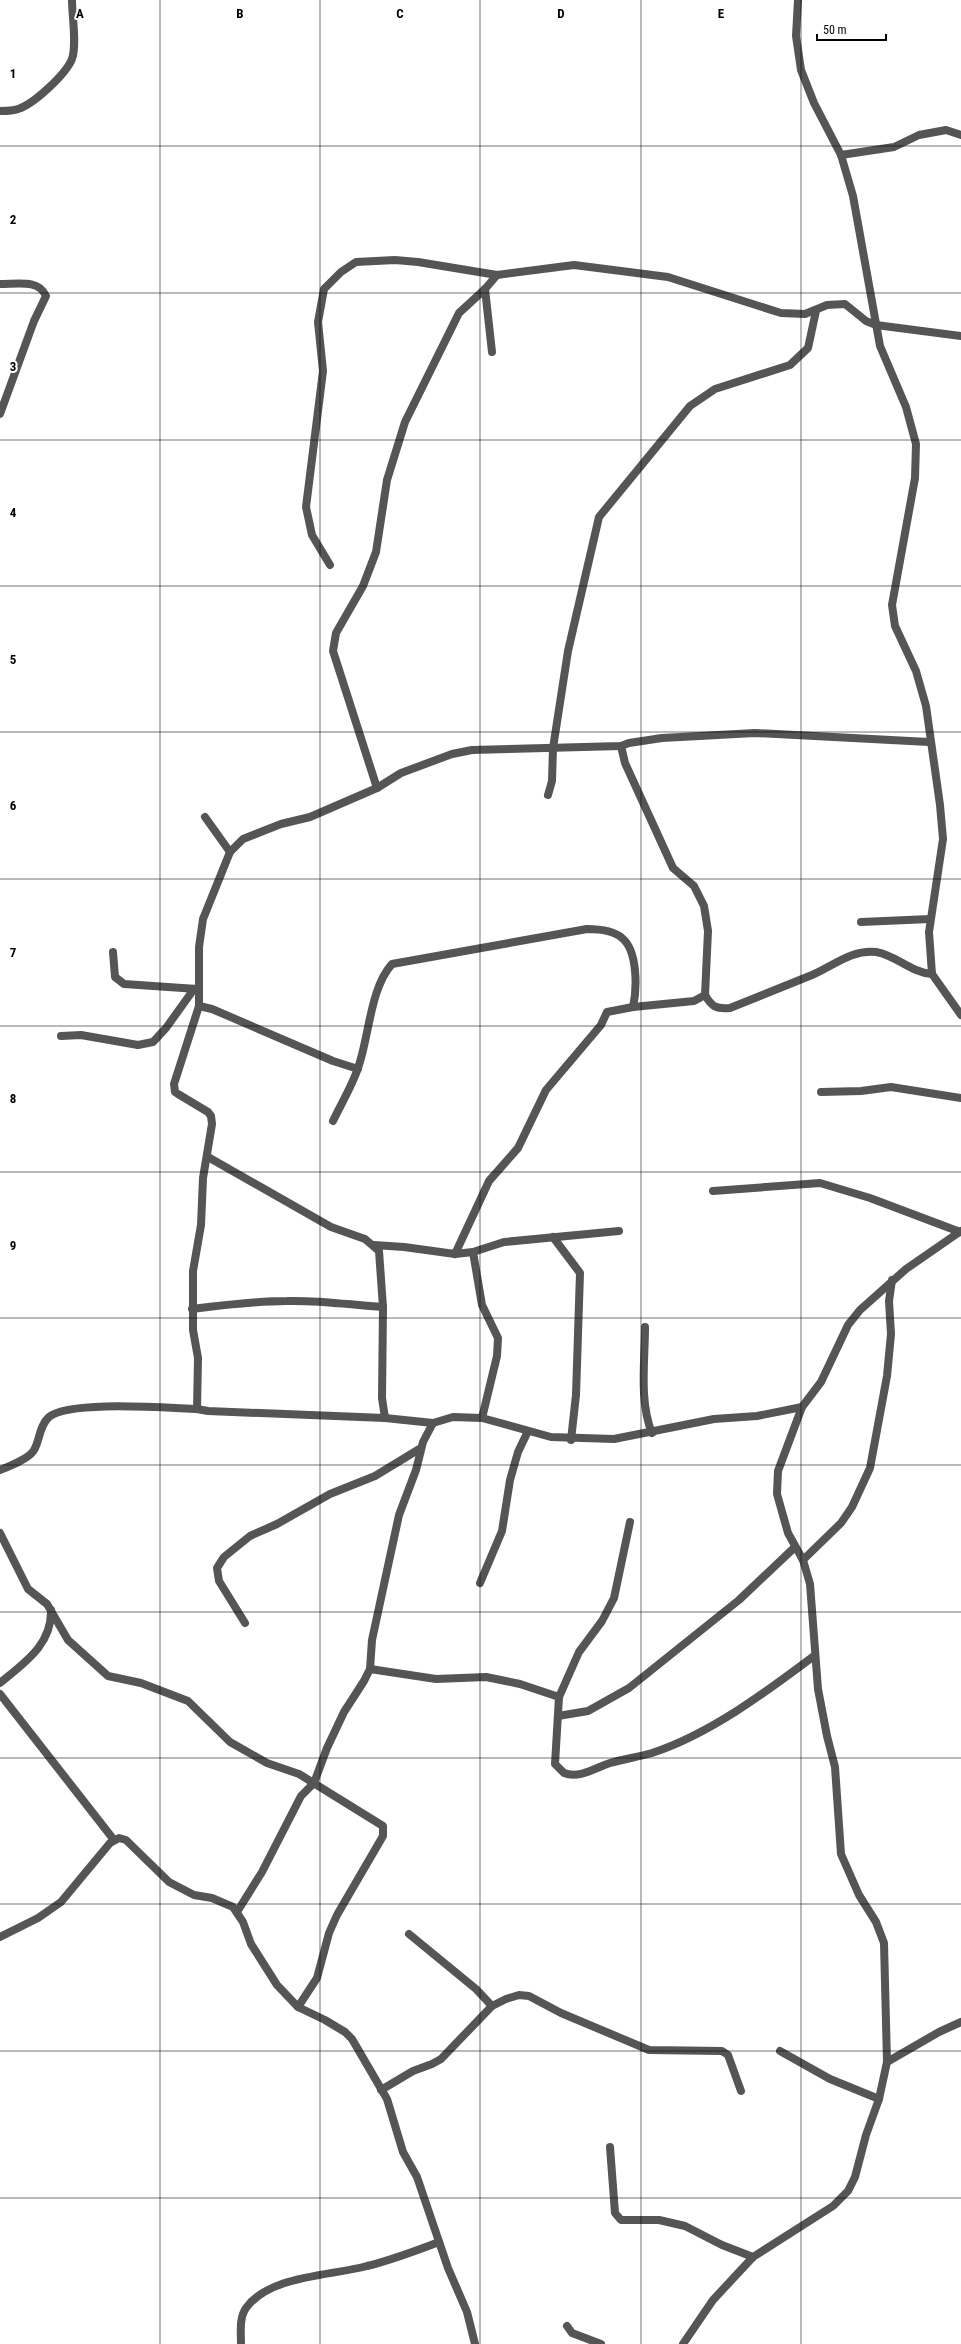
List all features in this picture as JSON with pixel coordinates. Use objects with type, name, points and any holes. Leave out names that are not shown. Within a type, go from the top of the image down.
[{"type":"street","points":[[0,111],[17,110],[25,106],[55,81],[72,60],[74,50],[72,0]]},
{"type":"street","points":[[798,0],[796,36],[800,70],[814,103],[841,155],[853,196],[880,346],[906,407],[916,444],[915,478],[892,605],[895,626],[921,687],[926,706],[929,742],[940,805],[943,839],[930,919],[932,974],[961,1015]]},
{"type":"street","points":[[841,155],[894,147],[919,134],[946,130],[961,134]]},
{"type":"street","points":[[330,565],[312,535],[306,507],[323,371],[318,322],[324,289],[342,272],[356,262],[396,260],[418,262],[497,276],[574,265],[668,277],[781,313],[804,314],[816,311],[827,305],[845,304],[866,321],[876,325],[961,336]]},
{"type":"street","points":[[377,788],[333,651],[336,632],[363,586],[376,552],[387,480],[404,422],[459,313],[486,289],[497,276]]},
{"type":"street","points":[[0,284],[37,284],[43,289],[46,296],[34,321],[0,414]]},
{"type":"street","points":[[486,289],[492,352]]},
{"type":"street","points":[[548,794],[552,782],[553,748],[568,651],[599,517],[690,406],[715,389],[790,365],[808,348],[816,311]]},
{"type":"street","points":[[197,1409],[198,1358],[192,1309],[193,1271],[201,1226],[203,1178],[208,1157],[211,1116],[175,1092],[174,1084],[198,1006],[196,989],[203,919],[230,852],[243,839],[281,824],[310,817],[377,788],[401,773],[452,754],[472,750],[621,746],[629,743],[662,738],[754,733],[929,742]]},
{"type":"street","points":[[621,746],[624,763],[673,868],[694,886],[704,906],[708,931],[705,995],[711,1005],[718,1009],[730,1008],[814,974],[852,955],[868,952],[888,956],[918,973],[932,974]]},
{"type":"street","points":[[205,816],[230,852]]},
{"type":"street","points":[[861,922],[930,919]]},
{"type":"street","points":[[332,1121],[358,1069],[369,1020],[385,971],[392,964],[598,929],[614,933],[624,939],[631,953],[637,988],[633,1007]]},
{"type":"street","points":[[113,952],[115,976],[124,984],[196,989]]},
{"type":"street","points":[[62,1036],[81,1035],[138,1045],[152,1042],[166,1028],[196,989]]},
{"type":"street","points":[[454,1254],[489,1181],[518,1148],[546,1090],[601,1025],[607,1012],[633,1007],[694,1001],[705,995]]},
{"type":"street","points":[[198,1006],[212,1009],[333,1061],[358,1069]]},
{"type":"street","points":[[821,1092],[861,1091],[891,1087],[961,1098]]},
{"type":"street","points":[[208,1157],[331,1228],[365,1239],[374,1245],[379,1251],[383,1308],[382,1398],[385,1418]]},
{"type":"street","points":[[713,1191],[820,1183],[870,1198],[961,1231]]},
{"type":"street","points":[[374,1245],[404,1247],[454,1254],[473,1252],[504,1242],[619,1231]]},
{"type":"street","points":[[683,2344],[713,2300],[753,2258],[833,2206],[848,2191],[855,2177],[864,2142],[878,2099],[887,2062],[884,1942],[876,1922],[859,1895],[841,1854],[835,1767],[826,1736],[814,1656],[813,1602],[809,1577],[803,1560],[795,1548],[784,1521],[777,1494],[776,1480],[784,1452],[802,1407],[820,1382],[848,1326],[860,1310],[892,1280],[961,1231]]},
{"type":"street","points":[[553,1237],[580,1273],[576,1395],[571,1440]]},
{"type":"street","points":[[473,1252],[482,1305],[498,1338],[497,1356],[482,1418]]},
{"type":"street","points":[[803,1560],[841,1523],[852,1507],[870,1468],[886,1376],[891,1334],[889,1301],[892,1280]]},
{"type":"street","points":[[192,1309],[233,1303],[287,1300],[330,1302],[383,1308]]},
{"type":"street","points":[[645,1327],[645,1395],[648,1424],[652,1433]]},
{"type":"street","points":[[0,1470],[10,1466],[33,1452],[42,1426],[48,1418],[65,1409],[113,1407],[197,1409],[208,1411],[385,1418],[433,1423],[453,1418],[482,1418],[550,1438],[571,1440],[619,1439],[714,1419],[757,1416],[802,1407]]},
{"type":"street","points":[[237,1912],[259,1877],[301,1796],[314,1783],[344,1712],[370,1669],[372,1640],[399,1515],[416,1470],[421,1448],[428,1430],[433,1423]]},
{"type":"street","points":[[480,1583],[502,1531],[510,1480],[518,1452],[528,1431]]},
{"type":"street","points":[[245,1623],[219,1581],[217,1568],[224,1557],[250,1536],[277,1524],[330,1494],[375,1476],[421,1448]]},
{"type":"street","points":[[630,1522],[614,1598],[602,1621],[579,1652],[559,1697],[555,1764],[564,1773],[579,1774],[610,1763],[652,1753],[689,1736],[758,1698],[814,1656]]},
{"type":"street","points":[[0,1533],[28,1589],[42,1599],[51,1609],[68,1640],[108,1676],[141,1683],[153,1690],[188,1701],[230,1742],[267,1763],[299,1774],[383,1826],[384,1833],[337,1915],[329,1933],[317,1978],[298,2007]]},
{"type":"street","points":[[558,1716],[588,1711],[630,1688],[739,1600],[795,1548]]},
{"type":"street","points":[[0,1683],[32,1657],[42,1644],[48,1630],[51,1609]]},
{"type":"street","points":[[370,1669],[436,1679],[486,1677],[520,1684],[559,1697]]},
{"type":"street","points":[[0,1694],[114,1840]]},
{"type":"street","points":[[0,1937],[38,1918],[61,1902],[114,1840],[126,1840],[169,1882],[194,1894],[233,1907],[237,1912],[250,1944],[267,1972],[277,1985],[298,2007],[345,2032],[356,2046],[387,2099],[403,2152],[417,2178],[439,2242],[467,2312],[475,2344]]},
{"type":"street","points":[[409,1934],[476,1989],[492,2006]]},
{"type":"street","points":[[381,2090],[413,2071],[432,2064],[441,2058],[492,2006],[513,1996],[529,1996],[561,2013],[649,2050],[722,2051],[728,2055],[741,2091]]},
{"type":"street","points":[[887,2062],[938,2032],[961,2022]]},
{"type":"street","points":[[780,2051],[830,2079],[878,2099]]},
{"type":"street","points":[[610,2147],[615,2213],[621,2220],[663,2221],[685,2226],[722,2245],[753,2258]]},
{"type":"street","points":[[241,2344],[242,2316],[245,2310],[254,2299],[277,2287],[294,2280],[390,2260],[439,2242]]},
{"type":"street","points":[[567,2326],[572,2333],[601,2344]]}]
